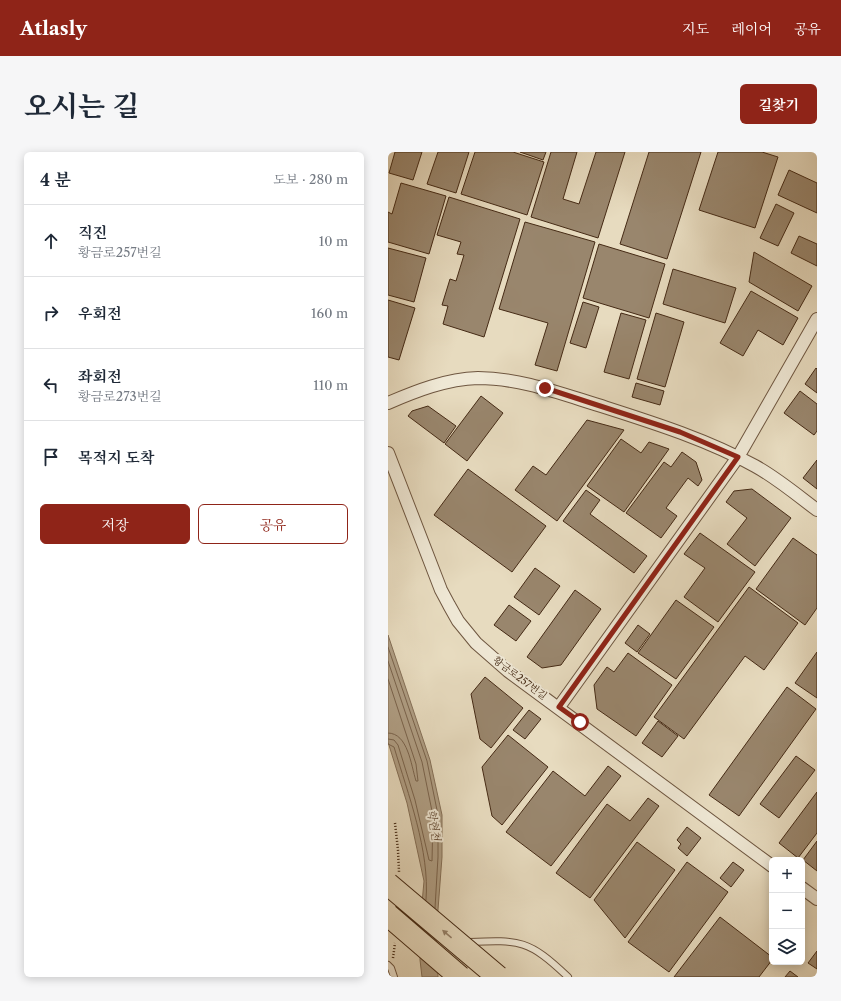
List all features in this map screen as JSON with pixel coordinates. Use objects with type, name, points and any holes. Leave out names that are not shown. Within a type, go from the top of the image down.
[{"type":"highway","points":[[388,884],[498,977]]},
{"type":"highway","points":[[388,915],[464,970]]},
{"type":"street","points":[[559,707],[738,457],[817,319]]},
{"type":"street","points":[[388,403],[440,384],[476,378],[518,382],[545,388],[680,432],[738,457],[756,467],[817,510]]},
{"type":"street","name":"황금로257번길","points":[[388,453],[441,590],[458,621],[476,643],[488,655],[769,864]]},
{"type":"street","points":[[805,890],[817,899]]},
{"type":"lane","points":[[464,970],[466,942],[511,941],[527,945],[538,950],[568,977]]},
{"type":"lane","points":[[388,965],[391,968],[394,977]]},
{"type":"water","name":"학현천","points":[[388,635],[430,760],[442,815],[442,857],[436,936],[438,977],[422,977],[420,960],[420,926],[424,881],[407,803],[388,742]]},
{"type":"building","points":[[395,152],[422,152],[413,180],[389,173]]},
{"type":"building","points":[[438,152],[469,152],[456,193],[427,184]]},
{"type":"building","points":[[475,152],[513,152],[544,162],[527,215],[461,194]]},
{"type":"building","points":[[520,152],[546,152],[543,160]]},
{"type":"building","points":[[551,152],[577,152],[563,199],[579,204],[596,152],[625,152],[598,238],[531,217]]},
{"type":"building","points":[[649,152],[701,152],[667,259],[620,244]]},
{"type":"building","points":[[718,152],[762,152],[778,157],[755,228],[699,210]]},
{"type":"building","points":[[789,170],[817,183],[817,213],[778,195]]},
{"type":"building","points":[[401,183],[446,196],[429,254],[388,242],[388,212],[392,214]]},
{"type":"building","points":[[449,197],[520,219],[484,337],[443,324],[448,306],[442,305],[450,279],[456,281],[464,255],[457,254],[461,242],[437,235]]},
{"type":"building","points":[[776,204],[794,213],[778,246],[760,238]]},
{"type":"building","points":[[525,222],[595,242],[557,371],[535,365],[548,323],[499,309]]},
{"type":"building","points":[[799,236],[817,244],[817,266],[791,253]]},
{"type":"building","points":[[599,244],[665,264],[649,318],[583,298]]},
{"type":"building","points":[[388,248],[426,258],[414,302],[388,295]]},
{"type":"building","points":[[754,252],[812,286],[798,311],[749,282]]},
{"type":"building","points":[[673,269],[736,288],[725,323],[663,304]]},
{"type":"building","points":[[751,291],[798,318],[783,345],[758,330],[743,356],[720,343]]},
{"type":"building","points":[[388,300],[415,308],[399,360],[388,357]]},
{"type":"building","points":[[583,302],[599,307],[586,348],[570,343]]},
{"type":"building","points":[[621,313],[646,320],[629,379],[604,372]]},
{"type":"building","points":[[656,313],[684,322],[665,387],[637,379]]},
{"type":"building","points":[[816,368],[817,369],[817,393],[805,384]]},
{"type":"building","points":[[636,383],[664,391],[660,405],[632,397]]},
{"type":"building","points":[[800,391],[817,404],[817,431],[814,435],[784,413]]},
{"type":"building","points":[[481,396],[503,413],[467,461],[445,444]]},
{"type":"building","points":[[428,406],[456,426],[444,443],[408,416],[412,411]]},
{"type":"building","points":[[587,420],[624,430],[557,521],[515,490],[533,466],[546,475]]},
{"type":"building","points":[[621,439],[641,453],[649,442],[669,449],[624,512],[587,486]]},
{"type":"building","points":[[682,452],[696,462],[702,480],[698,486],[688,478],[666,508],[677,516],[661,538],[626,513],[664,462],[671,467]]},
{"type":"building","points":[[817,460],[817,489],[803,478]]},
{"type":"building","points":[[468,469],[546,526],[512,572],[434,515]]},
{"type":"building","points":[[752,489],[791,518],[755,566],[727,544],[747,518],[726,502],[734,491]]},
{"type":"building","points":[[586,490],[600,500],[590,514],[647,556],[634,573],[563,521]]},
{"type":"building","points":[[700,533],[755,572],[718,622],[684,597],[705,568],[684,554]]},
{"type":"building","points":[[793,538],[817,555],[817,608],[805,625],[756,589]]},
{"type":"building","points":[[535,568],[560,586],[539,615],[514,597]]},
{"type":"building","points":[[749,587],[798,623],[764,670],[745,656],[684,739],[654,717]]},
{"type":"building","points":[[575,590],[601,609],[561,665],[542,668],[527,657]]},
{"type":"building","points":[[676,600],[714,627],[676,679],[638,653]]},
{"type":"building","points":[[509,605],[531,621],[516,641],[494,625]]},
{"type":"building","points":[[638,625],[650,634],[637,652],[625,643]]},
{"type":"building","points":[[817,652],[817,698],[795,683]]},
{"type":"building","points":[[628,653],[672,685],[636,736],[597,709],[594,685],[607,667],[614,672]]},
{"type":"building","points":[[485,677],[523,708],[491,748],[480,739],[471,694]]},
{"type":"building","points":[[787,687],[816,709],[739,816],[709,795]]},
{"type":"building","points":[[529,710],[541,719],[525,739],[513,730]]},
{"type":"building","points":[[658,721],[678,736],[662,757],[642,743]]},
{"type":"building","points":[[508,735],[548,767],[502,825],[492,816],[482,767]]},
{"type":"building","points":[[796,756],[815,770],[779,818],[760,804]]},
{"type":"building","points":[[608,766],[621,776],[551,866],[506,832],[553,771],[585,796]]},
{"type":"building","points":[[817,792],[817,833],[799,857],[779,843]]},
{"type":"building","points":[[648,798],[659,806],[590,898],[556,873],[607,804],[630,821]]},
{"type":"building","points":[[687,827],[701,838],[687,856],[678,848],[681,844],[677,840]]},
{"type":"building","points":[[817,841],[817,871],[805,862],[805,857]]},
{"type":"building","points":[[637,842],[675,870],[625,938],[594,900]]},
{"type":"building","points":[[687,862],[728,892],[669,972],[628,942]]},
{"type":"building","points":[[733,862],[744,870],[731,887],[720,878]]},
{"type":"building","points":[[720,917],[769,955],[769,964],[759,977],[674,977]]},
{"type":"building","points":[[817,951],[817,969],[808,963]]},
{"type":"building","points":[[790,971],[798,977],[785,977]]},
{"type":"route","points":[[545,388],[680,432],[738,457],[559,707],[580,722]]}]
